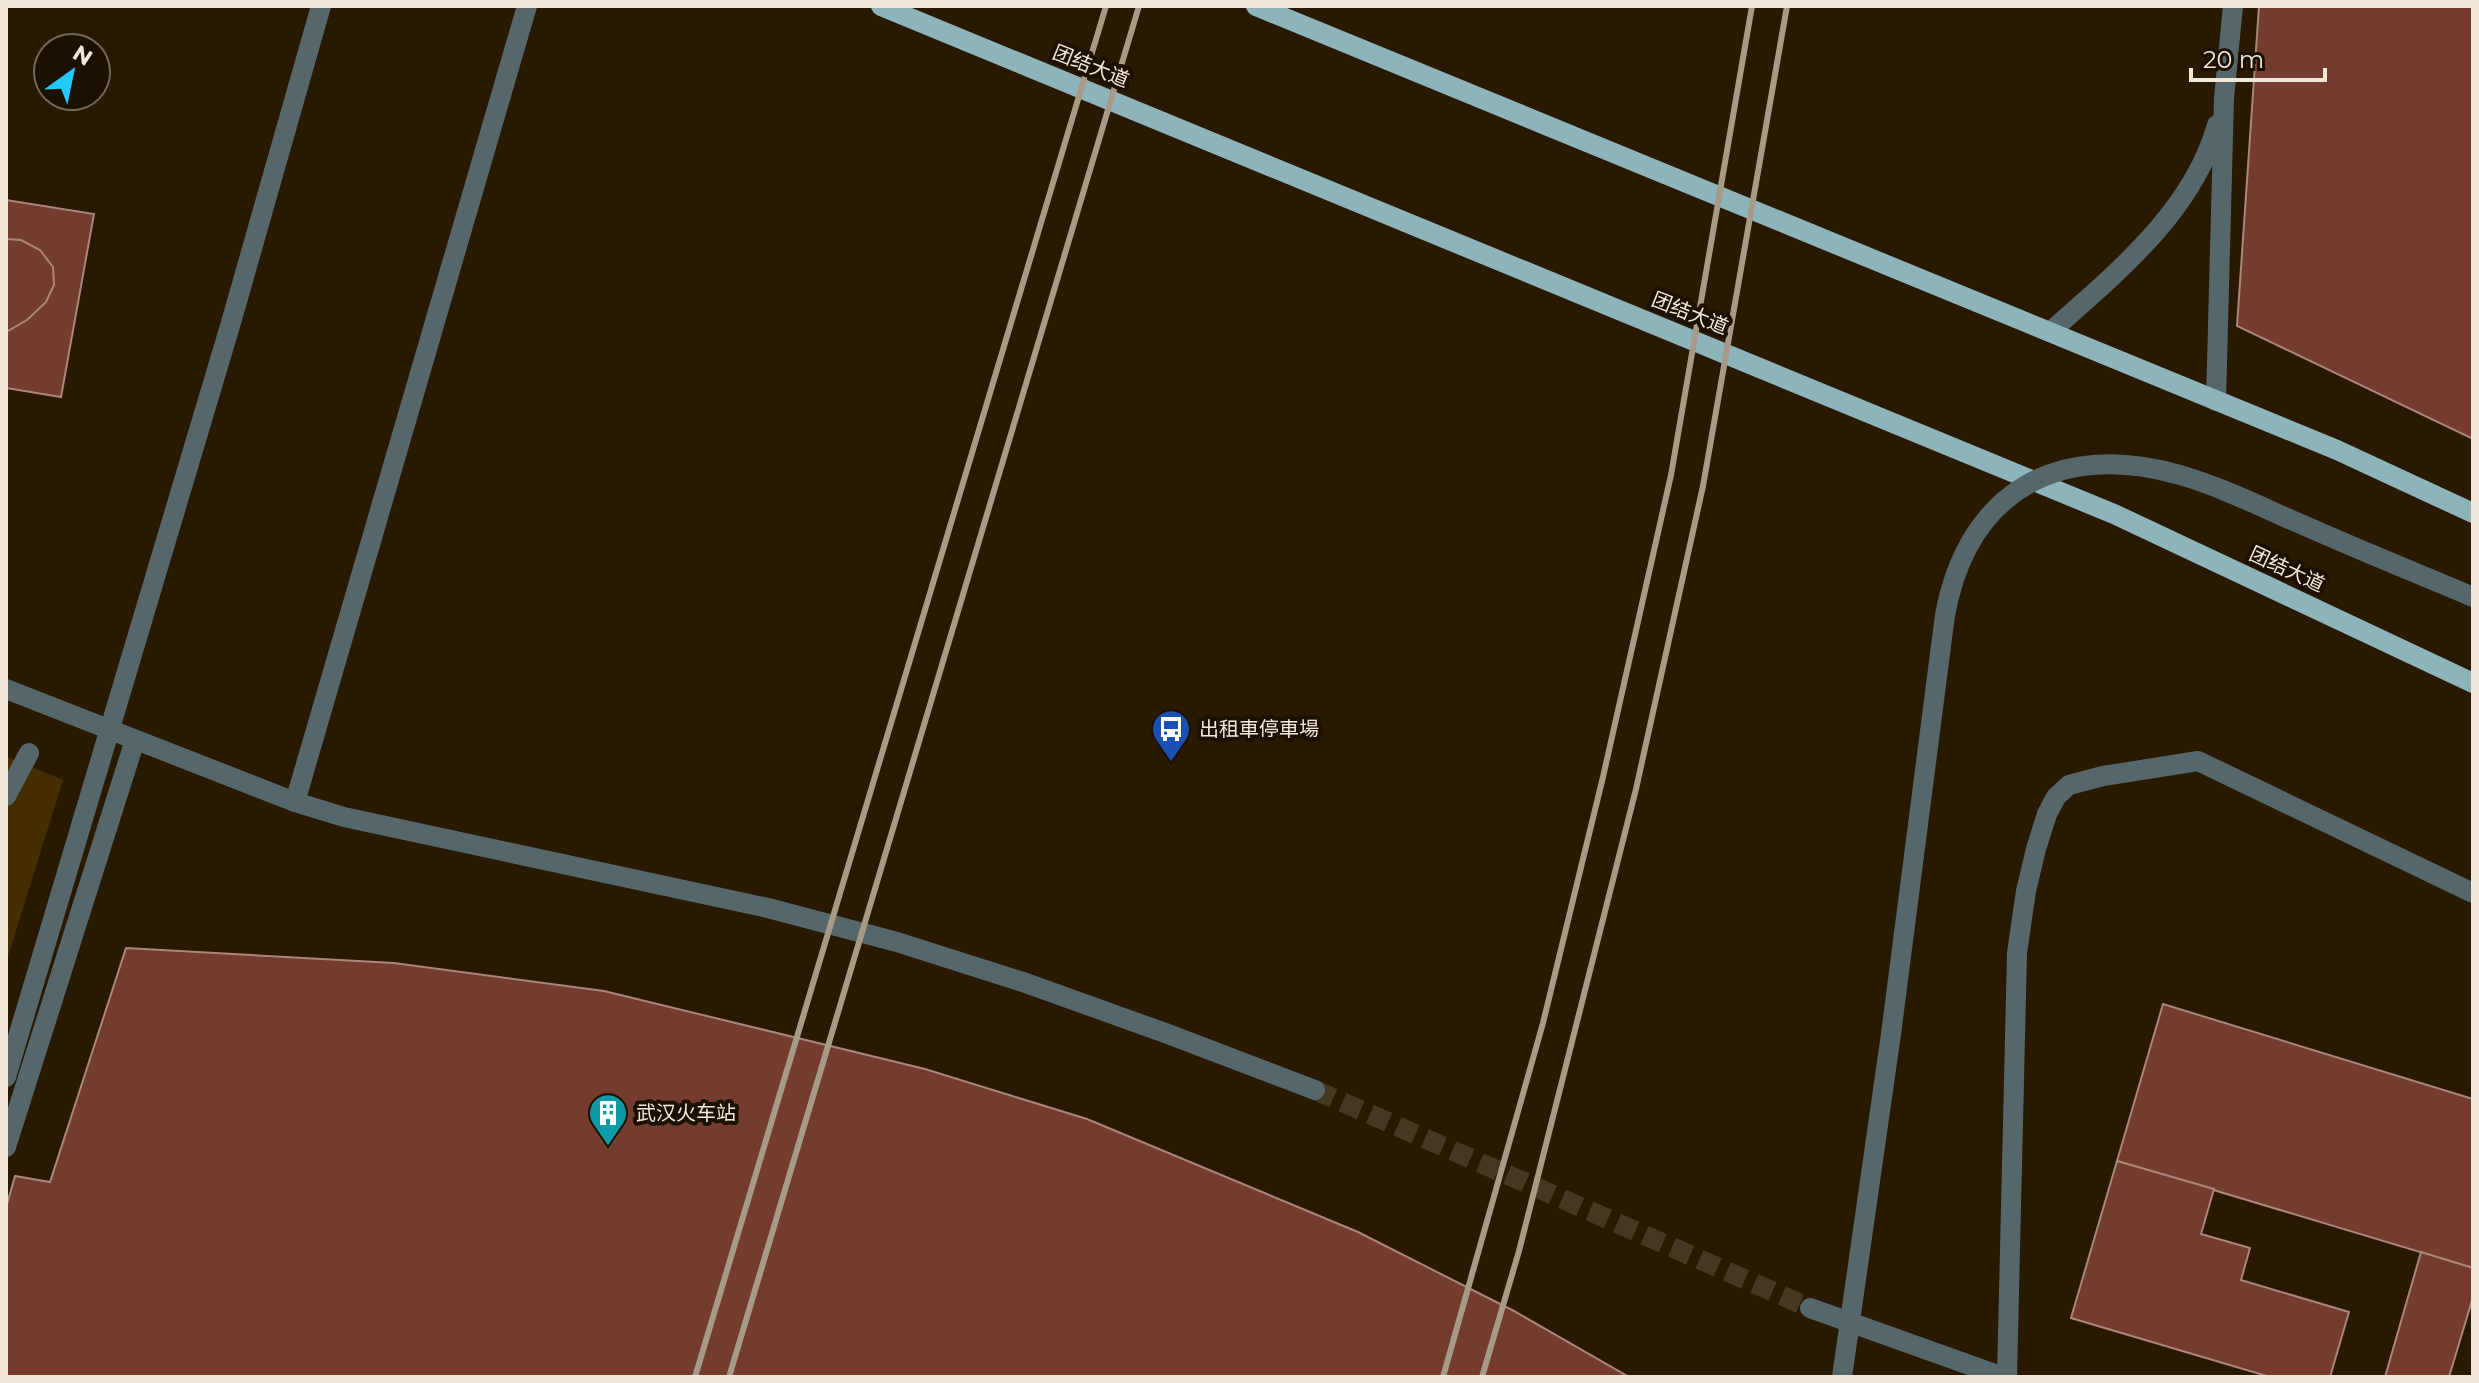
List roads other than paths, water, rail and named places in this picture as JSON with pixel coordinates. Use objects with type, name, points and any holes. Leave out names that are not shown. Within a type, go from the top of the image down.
[{"type":"main road","name":"团结大道","points":[[881,6],[2114,514],[2473,683]]},
{"type":"main road","points":[[1256,6],[2337,450],[2473,513]]},
{"type":"street","points":[[6,1077],[225,341],[321,6]]},
{"type":"street","points":[[295,802],[527,6]]},
{"type":"street","points":[[2216,401],[2224,98],[2233,6]]},
{"type":"street","points":[[2050,332],[2115,274],[2168,217],[2213,140],[2224,98]]},
{"type":"street","points":[[1842,1377],[1950,587],[1962,556],[1999,503],[2030,483],[2065,470],[2095,465],[2132,465],[2164,471],[2223,490],[2473,597]]},
{"type":"street","points":[[6,689],[295,802],[344,817],[768,908],[897,942],[1023,982],[1315,1090]]},
{"type":"street","points":[[6,1147],[135,740]]},
{"type":"street","points":[[6,796],[29,753]]},
{"type":"street","points":[[1810,1308],[2005,1377],[2017,953],[2023,906],[2036,849],[2047,814],[2056,797],[2069,785],[2103,776],[2198,761],[2473,893]]},
{"type":"tunnel","points":[[1315,1090],[1810,1308]]},
{"type":"railway","points":[[695,1377],[1106,6]]},
{"type":"railway","points":[[729,1377],[1139,6]]},
{"type":"railway","points":[[1443,1377],[1543,1023],[1603,777],[1671,475],[1752,6]]},
{"type":"railway","points":[[1482,1377],[1519,1251],[1636,789],[1703,486],[1787,6]]},
{"type":"place","name":"出租車停車場","points":[[1171,763]]},
{"type":"place","name":"武汉火车站","points":[[608,1147]]}]
